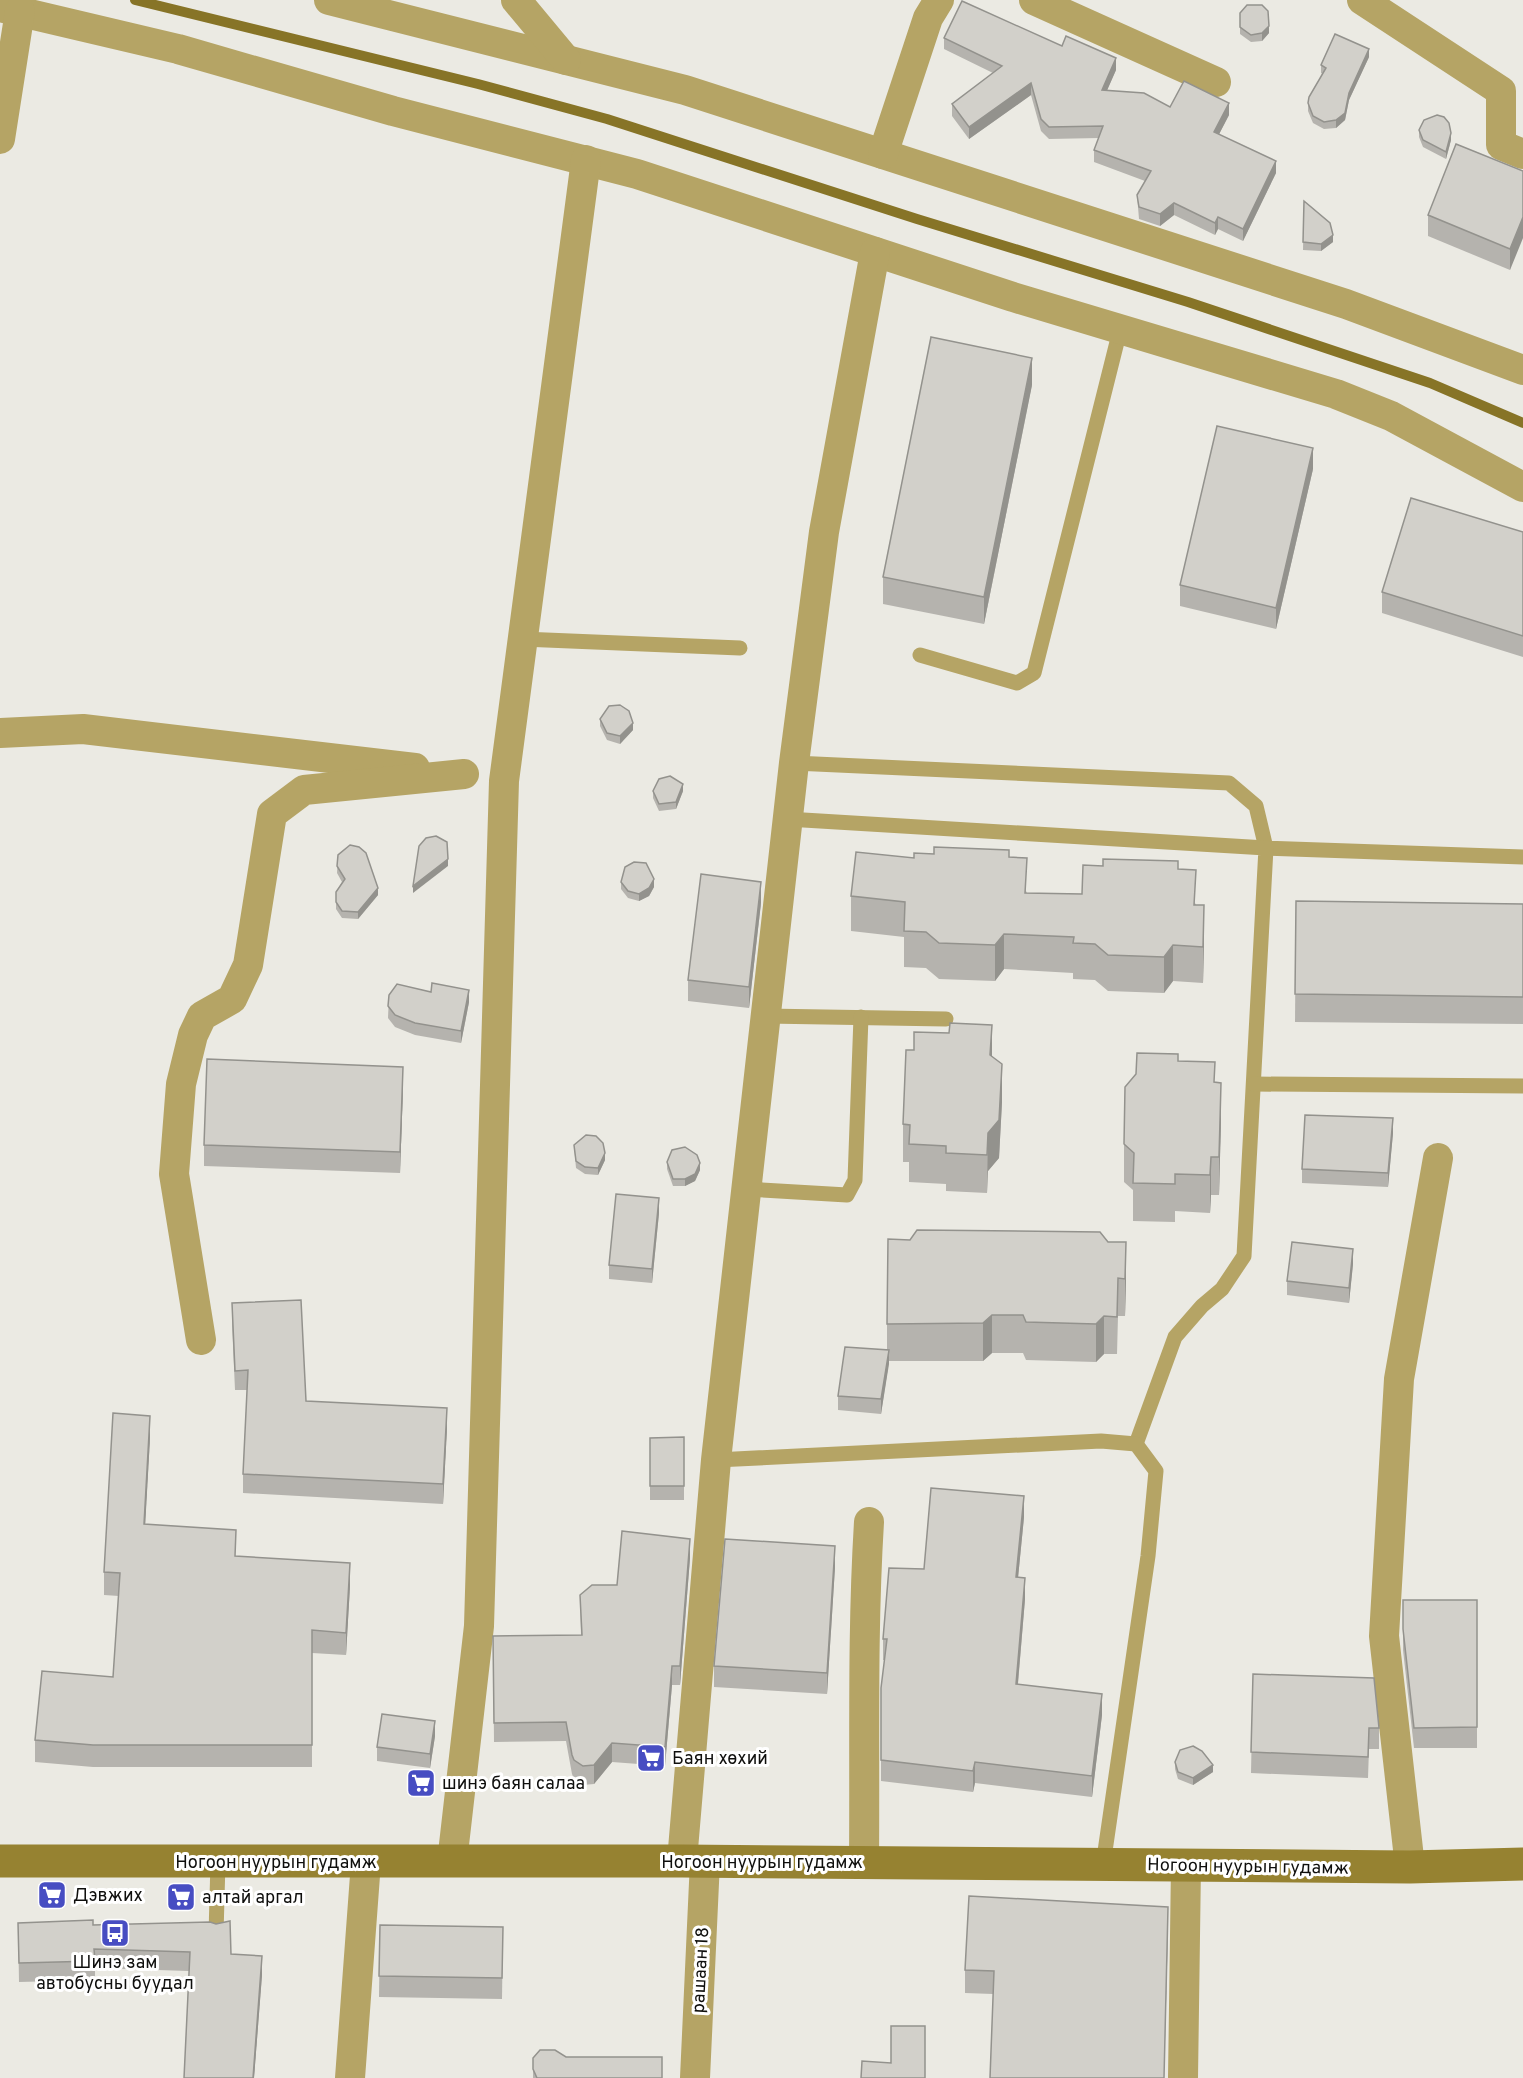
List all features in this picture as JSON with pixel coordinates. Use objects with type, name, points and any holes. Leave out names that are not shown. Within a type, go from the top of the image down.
[{"type":"main road","name":"Ногоон нуурын гудамж","points":[[0,1861],[693,1861],[1410,1868],[1523,1864]]},
{"type":"street","points":[[329,0],[685,90],[1346,304],[1523,370]]},
{"type":"street","points":[[516,0],[566,60]]},
{"type":"street","points":[[884,154],[928,18],[939,0]]},
{"type":"street","points":[[1034,0],[1216,82]]},
{"type":"street","points":[[1362,0],[1501,91],[1501,145],[1523,154]]},
{"type":"street","points":[[0,139],[10,9],[178,49],[393,111],[637,174],[1120,330],[1336,394],[1391,416],[1523,487]]},
{"type":"street","points":[[452,1862],[479,1626],[504,798],[522,639],[586,160]]},
{"type":"street","name":"рашаан 18","points":[[695,2078],[693,1861],[716,1460],[787,819],[824,532],[875,252]]},
{"type":"street","points":[[0,733],[83,729],[464,774],[504,798]]},
{"type":"street","points":[[201,1340],[174,1174],[181,1084],[193,1035],[202,1016],[232,999],[248,965],[272,814],[304,790],[464,774]]},
{"type":"street","points":[[1410,1868],[1384,1636],[1399,1379],[1438,1158]]},
{"type":"street","points":[[864,1863],[866,1713],[863,1612],[869,1522]]},
{"type":"street","points":[[350,2078],[366,1862]]},
{"type":"street","points":[[1183,2078],[1186,1865]]},
{"type":"lane","points":[[920,655],[1017,683],[1034,673],[1120,330]]},
{"type":"lane","points":[[522,639],[740,648]]},
{"type":"lane","points":[[794,763],[1228,783],[1256,806],[1266,848],[1244,1256],[1222,1289],[1202,1306],[1175,1337],[1136,1444]]},
{"type":"lane","points":[[787,819],[1266,848],[1523,857]]},
{"type":"lane","points":[[765,1016],[946,1019]]},
{"type":"lane","points":[[746,1189],[847,1195],[855,1180],[861,1017]]},
{"type":"lane","points":[[1254,1084],[1523,1086]]},
{"type":"lane","points":[[716,1460],[1101,1441],[1136,1444],[1156,1471],[1148,1556],[1103,1865]]},
{"type":"lane","points":[[216,1935],[218,1862]]},
{"type":"building","points":[[962,1],[1062,46],[1066,36],[1116,58],[1102,90],[1144,93],[1170,107],[1184,81],[1229,103],[1214,132],[1276,161],[1243,229],[1218,217],[1215,223],[1174,203],[1160,214],[1139,207],[1137,195],[1151,171],[1094,150],[1103,126],[1049,127],[1041,119],[1031,83],[969,127],[952,104],[1002,66],[944,38]]},
{"type":"building","points":[[1247,5],[1262,5],[1268,11],[1269,26],[1262,33],[1251,35],[1240,27],[1240,13]]},
{"type":"building","points":[[1335,34],[1369,49],[1349,93],[1345,113],[1336,120],[1324,122],[1313,116],[1308,103],[1309,97],[1326,68],[1321,65]]},
{"type":"building","points":[[1437,115],[1444,117],[1449,123],[1451,133],[1446,152],[1423,140],[1419,130],[1424,120]]},
{"type":"building","points":[[1456,144],[1523,171],[1523,217],[1510,249],[1428,215]]},
{"type":"building","points":[[1304,201],[1330,223],[1333,235],[1321,244],[1303,242]]},
{"type":"building","points":[[931,337],[1032,358],[984,597],[883,577]]},
{"type":"building","points":[[1217,426],[1313,448],[1276,608],[1180,585]]},
{"type":"building","points":[[1411,498],[1523,532],[1523,636],[1382,592]]},
{"type":"building","points":[[620,705],[629,711],[633,723],[620,736],[607,733],[600,719],[609,706]]},
{"type":"building","points":[[670,776],[683,784],[676,802],[659,804],[653,791],[659,779]]},
{"type":"building","points":[[436,836],[447,842],[448,859],[413,886],[419,846],[426,838]]},
{"type":"building","points":[[350,845],[359,847],[366,853],[378,888],[358,912],[342,911],[336,902],[336,892],[345,879],[337,866],[338,855]]},
{"type":"building","points":[[934,847],[1009,850],[1009,857],[1027,858],[1025,893],[1082,894],[1083,865],[1103,866],[1103,859],[1178,861],[1178,869],[1196,870],[1194,905],[1204,905],[1203,947],[1173,945],[1164,957],[1108,955],[1095,944],[1073,943],[1074,937],[1004,934],[995,945],[939,943],[926,932],[904,931],[905,902],[851,896],[856,852],[914,858],[914,853],[934,854]]},
{"type":"building","points":[[634,862],[646,863],[654,879],[649,888],[639,894],[628,891],[621,882],[625,867]]},
{"type":"building","points":[[701,874],[761,882],[749,987],[688,980]]},
{"type":"building","points":[[1296,901],[1523,904],[1523,997],[1295,994]]},
{"type":"building","points":[[432,983],[469,990],[461,1031],[415,1023],[395,1015],[388,1006],[389,995],[397,984],[431,992]]},
{"type":"building","points":[[950,1023],[992,1025],[990,1055],[1002,1064],[999,1120],[988,1133],[987,1155],[946,1153],[946,1146],[909,1144],[910,1125],[903,1124],[906,1050],[914,1050],[914,1032],[949,1033]]},
{"type":"building","points":[[1137,1053],[1178,1054],[1178,1061],[1215,1062],[1214,1082],[1221,1083],[1219,1157],[1211,1157],[1210,1175],[1175,1174],[1175,1184],[1133,1183],[1134,1153],[1124,1144],[1125,1087],[1136,1074]]},
{"type":"building","points":[[207,1059],[403,1067],[400,1152],[204,1145]]},
{"type":"building","points":[[1305,1115],[1393,1118],[1388,1173],[1302,1169]]},
{"type":"building","points":[[586,1135],[596,1136],[603,1143],[605,1153],[598,1168],[585,1167],[576,1161],[574,1145]]},
{"type":"building","points":[[685,1147],[697,1155],[700,1163],[695,1174],[685,1179],[673,1179],[667,1162],[672,1150]]},
{"type":"building","points":[[616,1194],[659,1198],[652,1269],[609,1265]]},
{"type":"building","points":[[917,1230],[1100,1232],[1108,1242],[1126,1242],[1125,1279],[1118,1278],[1117,1317],[1104,1316],[1096,1324],[1026,1322],[1023,1315],[992,1315],[983,1323],[887,1324],[888,1239],[910,1240]]},
{"type":"building","points":[[1292,1242],[1353,1249],[1349,1288],[1287,1281]]},
{"type":"building","points":[[301,1300],[306,1401],[447,1408],[443,1484],[243,1474],[248,1370],[235,1371],[232,1303]]},
{"type":"building","points":[[845,1347],[889,1350],[881,1399],[838,1396]]},
{"type":"building","points":[[113,1413],[150,1416],[144,1524],[236,1530],[235,1556],[350,1563],[346,1633],[312,1630],[312,1745],[93,1745],[35,1740],[42,1671],[113,1677],[120,1573],[104,1572]]},
{"type":"building","points":[[684,1437],[684,1486],[650,1486],[650,1438]]},
{"type":"building","points":[[931,1488],[1024,1496],[1016,1577],[1025,1578],[1016,1684],[1102,1694],[1092,1776],[975,1762],[973,1771],[881,1760],[881,1688],[887,1639],[883,1639],[889,1568],[924,1569]]},
{"type":"building","points":[[622,1531],[690,1539],[680,1666],[672,1666],[665,1747],[612,1743],[594,1765],[583,1766],[574,1760],[572,1755],[566,1722],[494,1723],[493,1636],[582,1635],[580,1595],[592,1585],[617,1585]]},
{"type":"building","points":[[725,1539],[835,1546],[827,1673],[714,1666]]},
{"type":"building","points":[[1403,1600],[1477,1600],[1477,1727],[1414,1728],[1403,1629]]},
{"type":"building","points":[[1253,1674],[1374,1678],[1379,1728],[1369,1728],[1368,1757],[1251,1752]]},
{"type":"building","points":[[382,1714],[435,1721],[430,1754],[377,1747]]},
{"type":"building","points":[[1193,1746],[1202,1751],[1213,1765],[1193,1778],[1178,1772],[1175,1762],[1180,1750]]},
{"type":"building","points":[[969,1896],[1168,1907],[1164,2078],[990,2078],[994,1971],[965,1970]]},
{"type":"building","points":[[93,1920],[93,1925],[210,1922],[216,1924],[230,1921],[231,1954],[262,1956],[253,2078],[184,2078],[190,1952],[94,1949],[95,1961],[19,1963],[18,1923]]},
{"type":"building","points":[[380,1925],[503,1927],[502,1978],[379,1976]]},
{"type":"building","points":[[891,2026],[925,2026],[925,2078],[861,2078],[862,2061],[891,2063]]},
{"type":"building","points":[[540,2050],[555,2050],[566,2057],[662,2057],[662,2078],[537,2078],[533,2069],[533,2058]]},
{"type":"waterway","points":[[135,0],[478,84],[607,119],[917,219],[1188,302],[1430,383],[1523,423]]},
{"type":"place","name":"Баян хөхий","points":[[651,1758]]},
{"type":"place","name":"шинэ баян салаа","points":[[421,1783]]},
{"type":"place","name":"Дэвжих","points":[[52,1895]]},
{"type":"place","name":"алтай аргал","points":[[181,1897]]},
{"type":"place","name":"Шинэ зам автобусны буудал","points":[[115,1933]]}]
